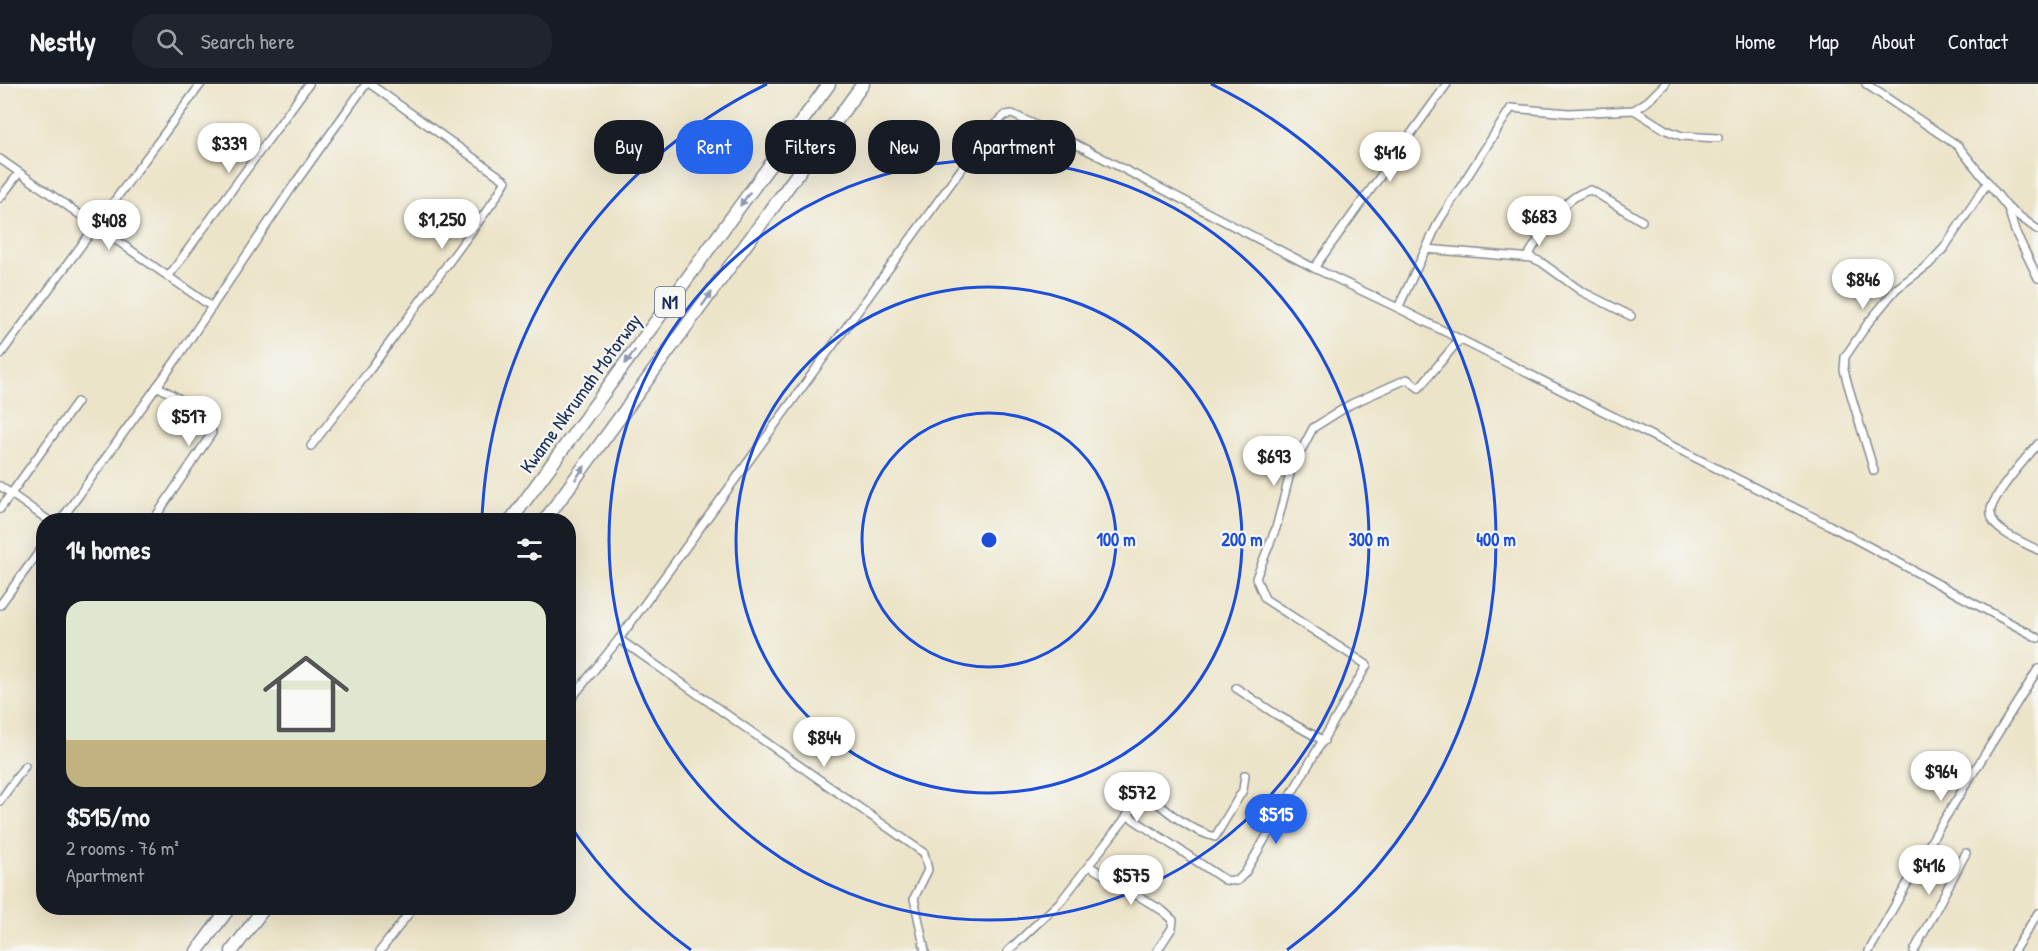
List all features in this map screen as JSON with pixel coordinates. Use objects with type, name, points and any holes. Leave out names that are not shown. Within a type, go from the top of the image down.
[{"type":"highway","name":"Kwame Nkrumah Motorway","points":[[516,513],[829,84]]},
{"type":"highway","name":"N1","points":[[550,513],[863,84]]},
{"type":"highway","points":[[197,951],[224,915]]},
{"type":"highway","points":[[232,951],[259,915]]},
{"type":"street","points":[[0,355],[201,84]]},
{"type":"street","points":[[168,277],[309,84]]},
{"type":"street","points":[[67,513],[212,307],[291,189],[368,84],[506,180],[493,202],[311,446]]},
{"type":"street","points":[[1314,268],[1447,84]]},
{"type":"street","points":[[1398,308],[1438,221],[1511,108],[1569,113],[1634,110],[1648,101],[1665,84]]},
{"type":"street","points":[[1866,84],[1958,146],[2008,208],[2038,230]]},
{"type":"street","points":[[1634,110],[1666,130],[1682,136],[1718,138]]},
{"type":"street","points":[[576,693],[619,639],[985,136],[998,119],[1005,115],[1019,116],[1314,268],[1828,525],[2038,638]]},
{"type":"street","points":[[0,159],[212,307]]},
{"type":"street","points":[[0,198],[19,173]]},
{"type":"street","points":[[1874,471],[1844,370],[1845,357],[1868,323],[1896,289],[1928,265],[1944,248],[1988,182]]},
{"type":"street","points":[[1527,257],[1559,211],[1576,196],[1587,191],[1591,190],[1642,221]]},
{"type":"street","points":[[2008,208],[2015,231],[2038,278]]},
{"type":"street","points":[[1426,249],[1527,257],[1541,262],[1581,291],[1631,316]]},
{"type":"street","points":[[1127,815],[1225,880],[1238,881],[1245,873],[1367,665],[1265,599],[1256,578],[1276,528],[1291,470],[1313,428],[1351,404],[1407,379],[1419,388],[1460,339]]},
{"type":"street","points":[[157,386],[205,417],[211,425],[212,433],[158,513]]},
{"type":"street","points":[[0,509],[77,402]]},
{"type":"street","points":[[2038,444],[1998,495],[1991,510],[1992,520],[1999,528],[2038,550]]},
{"type":"street","points":[[0,486],[38,513]]},
{"type":"street","points":[[0,605],[36,556]]},
{"type":"street","points":[[619,639],[924,853],[928,870],[914,898],[925,951]]},
{"type":"street","points":[[1869,951],[1937,831],[2038,669]]},
{"type":"street","points":[[1236,688],[1277,715],[1324,741]]},
{"type":"street","points":[[0,801],[25,766]]},
{"type":"street","points":[[1008,951],[1061,901],[1142,797],[1150,796],[1199,832],[1215,837],[1243,790],[1245,775]]},
{"type":"street","points":[[1914,951],[1966,853]]},
{"type":"street","points":[[1089,866],[1173,920],[1172,928],[1157,951]]},
{"type":"street","points":[[2014,951],[2038,913]]},
{"type":"street","points":[[380,951],[408,915]]}]
